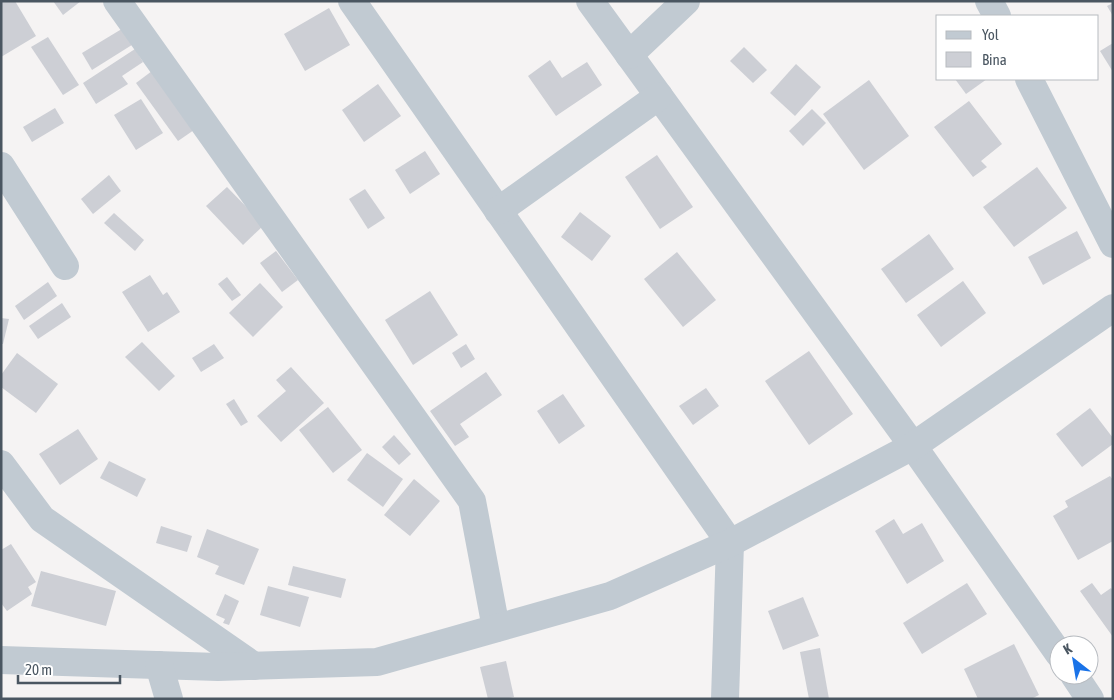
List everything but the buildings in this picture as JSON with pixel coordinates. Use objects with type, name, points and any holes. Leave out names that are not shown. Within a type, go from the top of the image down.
[{"type":"street","points":[[117,1],[472,501],[496,628]]},
{"type":"street","points":[[352,1],[730,542],[725,699]]},
{"type":"street","points":[[590,1],[913,446],[1049,640]]},
{"type":"street","points":[[629,55],[686,1]]},
{"type":"street","points":[[989,1],[996,15]]},
{"type":"street","points":[[1030,80],[1113,244]]},
{"type":"street","points":[[498,211],[659,96]]},
{"type":"street","points":[[1,166],[65,266]]},
{"type":"street","points":[[1,660],[218,667],[377,662],[610,596],[730,542],[913,446],[1113,308]]},
{"type":"street","points":[[1,464],[42,519],[254,666]]},
{"type":"street","points":[[159,665],[168,699]]},
{"type":"street","points":[[1081,685],[1090,699]]}]
